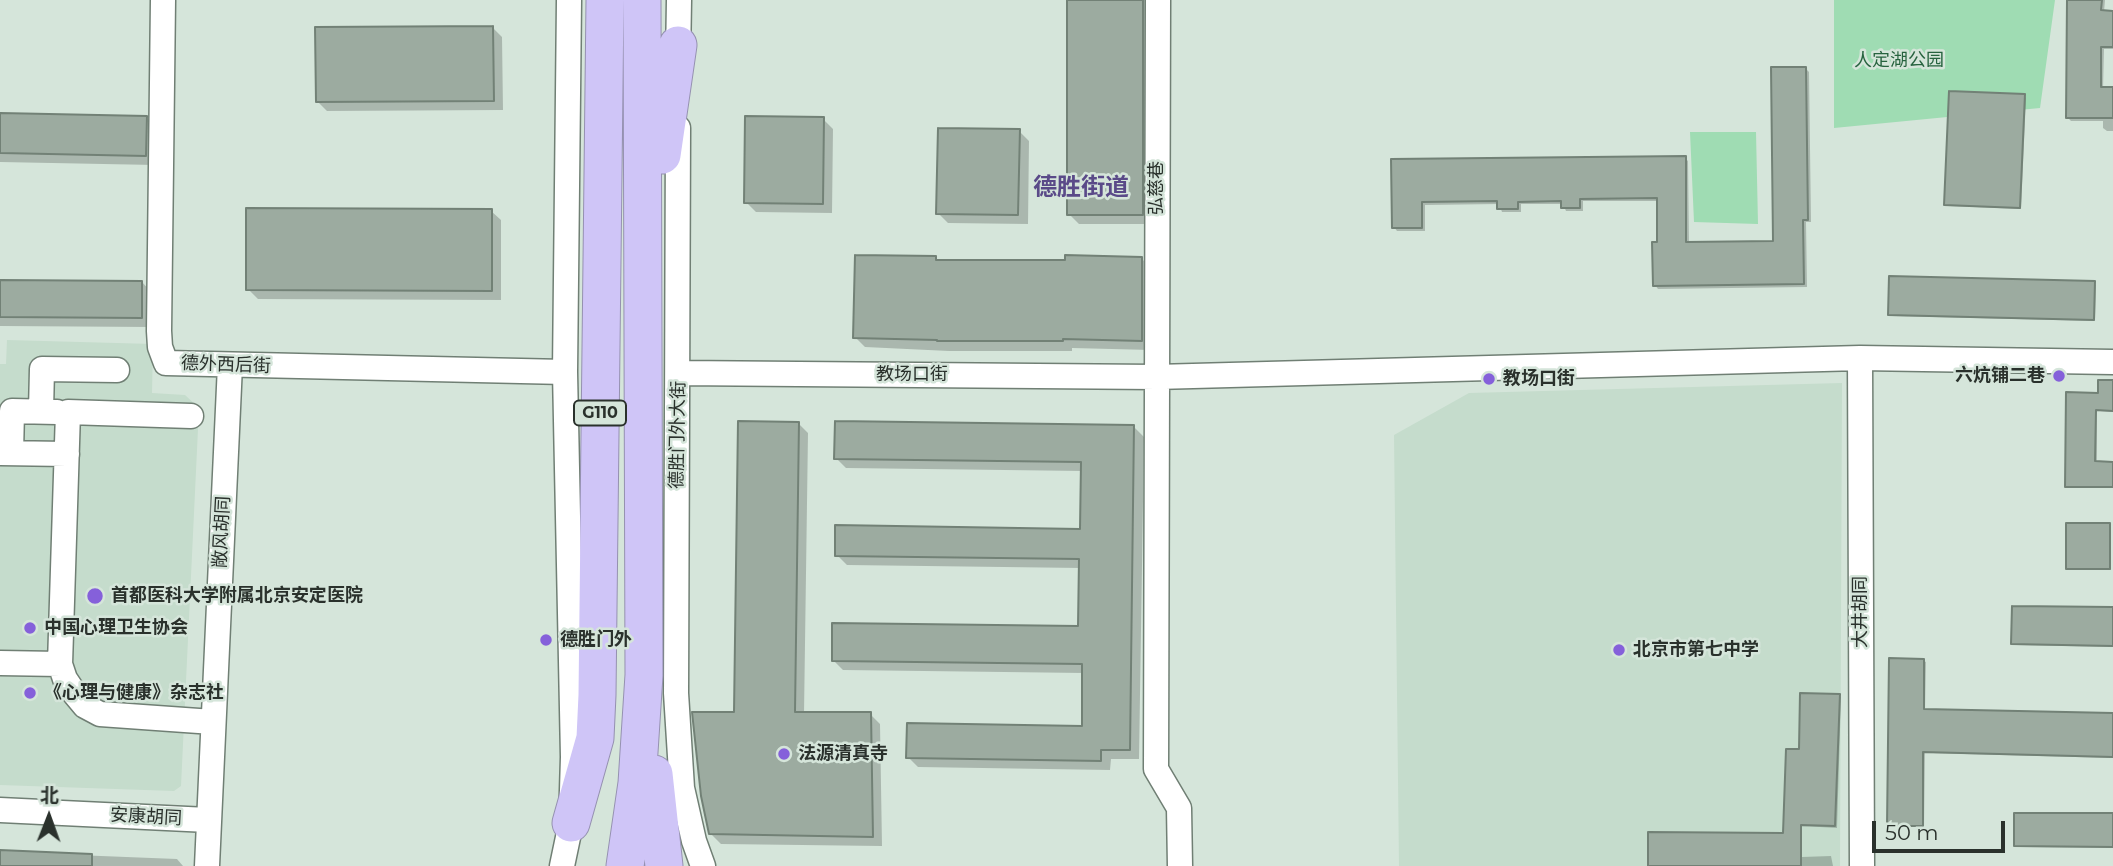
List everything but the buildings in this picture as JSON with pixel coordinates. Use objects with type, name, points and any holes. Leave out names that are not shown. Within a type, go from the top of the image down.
[{"type":"highway","name":"G110","points":[[571,823],[595,738],[597,695],[605,0]]},
{"type":"highway","name":"德胜门外大街","points":[[642,0],[645,278],[644,675]]},
{"type":"highway","points":[[645,278],[678,45]]},
{"type":"highway","points":[[625,866],[637,783],[644,675]]},
{"type":"highway","points":[[644,675],[664,866]]},
{"type":"street","name":"德外西后街","points":[[163,0],[160,347],[166,363],[565,372]]},
{"type":"street","points":[[562,866],[571,823],[573,682],[569,635],[565,372],[569,0]]},
{"type":"street","name":"德胜门外大街","points":[[678,0],[676,693],[682,788],[694,841],[704,866]]},
{"type":"street","name":"弘慈巷","points":[[1158,0],[1156,769],[1179,808],[1180,866]]},
{"type":"street","name":"教场口街","points":[[679,373],[1156,377],[1860,358],[2113,362]]},
{"type":"street","name":"大井胡同","points":[[1860,358],[1862,866]]},
{"type":"street","name":"敞风胡同","points":[[207,866],[230,365]]},
{"type":"street","points":[[41,411],[42,369],[117,370]]},
{"type":"street","points":[[67,454],[5,453],[12,411],[191,416]]},
{"type":"street","points":[[68,412],[60,664],[65,679],[85,706],[100,714],[213,722]]},
{"type":"street","points":[[0,663],[60,664]]},
{"type":"street","name":"安康胡同","points":[[0,810],[208,820]]},
{"type":"shaded area","name":"首都医科大学附属北京安定医院","points":[[7,340],[153,344],[152,393],[185,395],[199,408],[181,786],[174,791],[0,785],[0,364],[6,364]]},
{"type":"shaded area","name":"北京市第七中学","points":[[1842,383],[1840,866],[1399,866],[1394,435],[1469,393]]},
{"type":"green space","name":"人定湖公园","points":[[1834,0],[2055,0],[2040,108],[1834,128]]},
{"type":"green space","points":[[1690,132],[1756,132],[1758,224],[1694,222]]},
{"type":"place","name":"六炕铺二巷","points":[[2059,376]]},
{"type":"place","name":"教场口街","points":[[1489,379]]},
{"type":"place","name":"首都医科大学附属北京安定医院","points":[[95,596]]},
{"type":"place","name":"中国心理卫生协会","points":[[30,628]]},
{"type":"place","name":"德胜门外","points":[[546,640]]},
{"type":"place","name":"北京市第七中学","points":[[1619,650]]},
{"type":"place","name":"《心理与健康》杂志社","points":[[30,693]]},
{"type":"place","name":"法源清真寺","points":[[784,754]]},
{"type":"district","name":"德胜街道","points":[[1081,188]]}]
